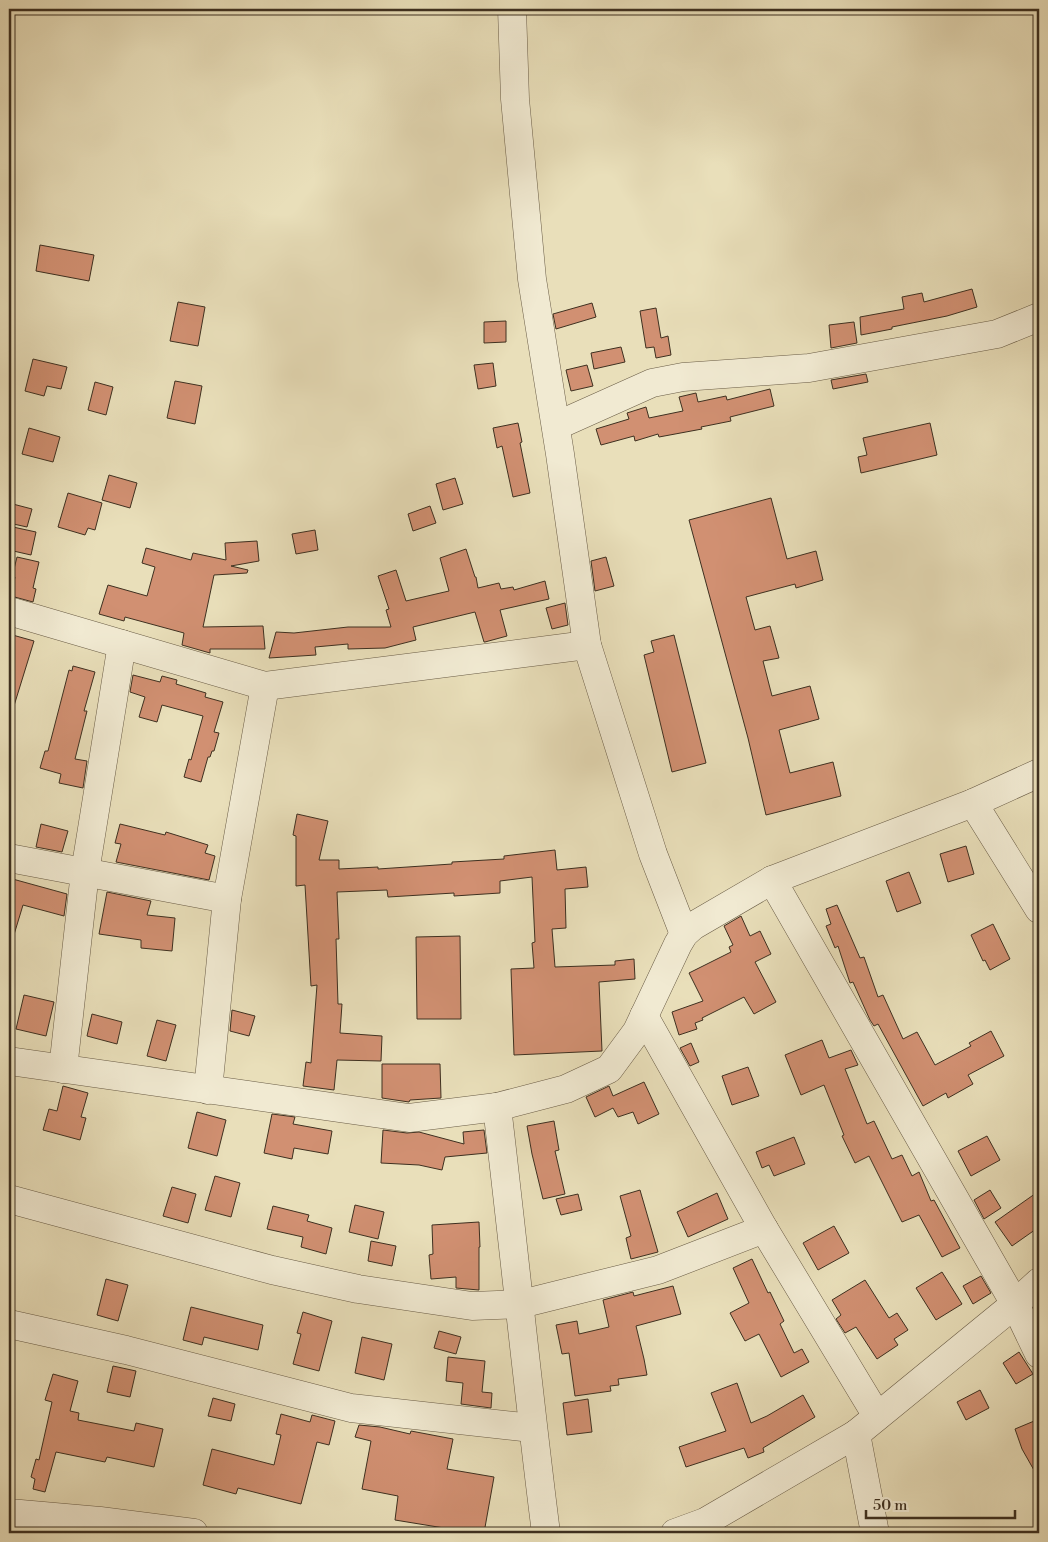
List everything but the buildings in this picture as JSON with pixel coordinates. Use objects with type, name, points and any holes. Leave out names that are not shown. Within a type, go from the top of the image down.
[{"type":"street","points":[[512,9],[515,99],[532,279],[556,426],[587,645],[653,854],[684,934]]},
{"type":"street","points":[[556,426],[652,383],[683,377],[809,368],[997,334],[1039,317]]},
{"type":"street","points":[[9,611],[265,686],[587,645]]},
{"type":"street","points":[[63,1069],[85,872],[122,644]]},
{"type":"street","points":[[208,1090],[227,899],[265,686]]},
{"type":"street","points":[[9,1061],[410,1118],[498,1108],[566,1089],[609,1069],[637,1031],[684,934],[693,926],[772,880],[973,803],[1039,773]]},
{"type":"street","points":[[973,803],[1039,909]]},
{"type":"street","points":[[9,858],[227,899]]},
{"type":"street","points":[[772,880],[1015,1304],[1039,1354]]},
{"type":"street","points":[[644,1016],[764,1229],[877,1416]]},
{"type":"street","points":[[498,1108],[521,1304],[532,1428],[546,1533]]},
{"type":"street","points":[[9,1199],[272,1270],[358,1289],[472,1306],[521,1304],[658,1270],[764,1229]]},
{"type":"street","points":[[675,1533],[705,1522],[856,1434],[1015,1304],[1039,1282]]},
{"type":"street","points":[[9,1324],[126,1350],[351,1408],[532,1428]]},
{"type":"street","points":[[856,1434],[875,1533]]},
{"type":"street","points":[[9,1512],[98,1527],[194,1533]]}]
